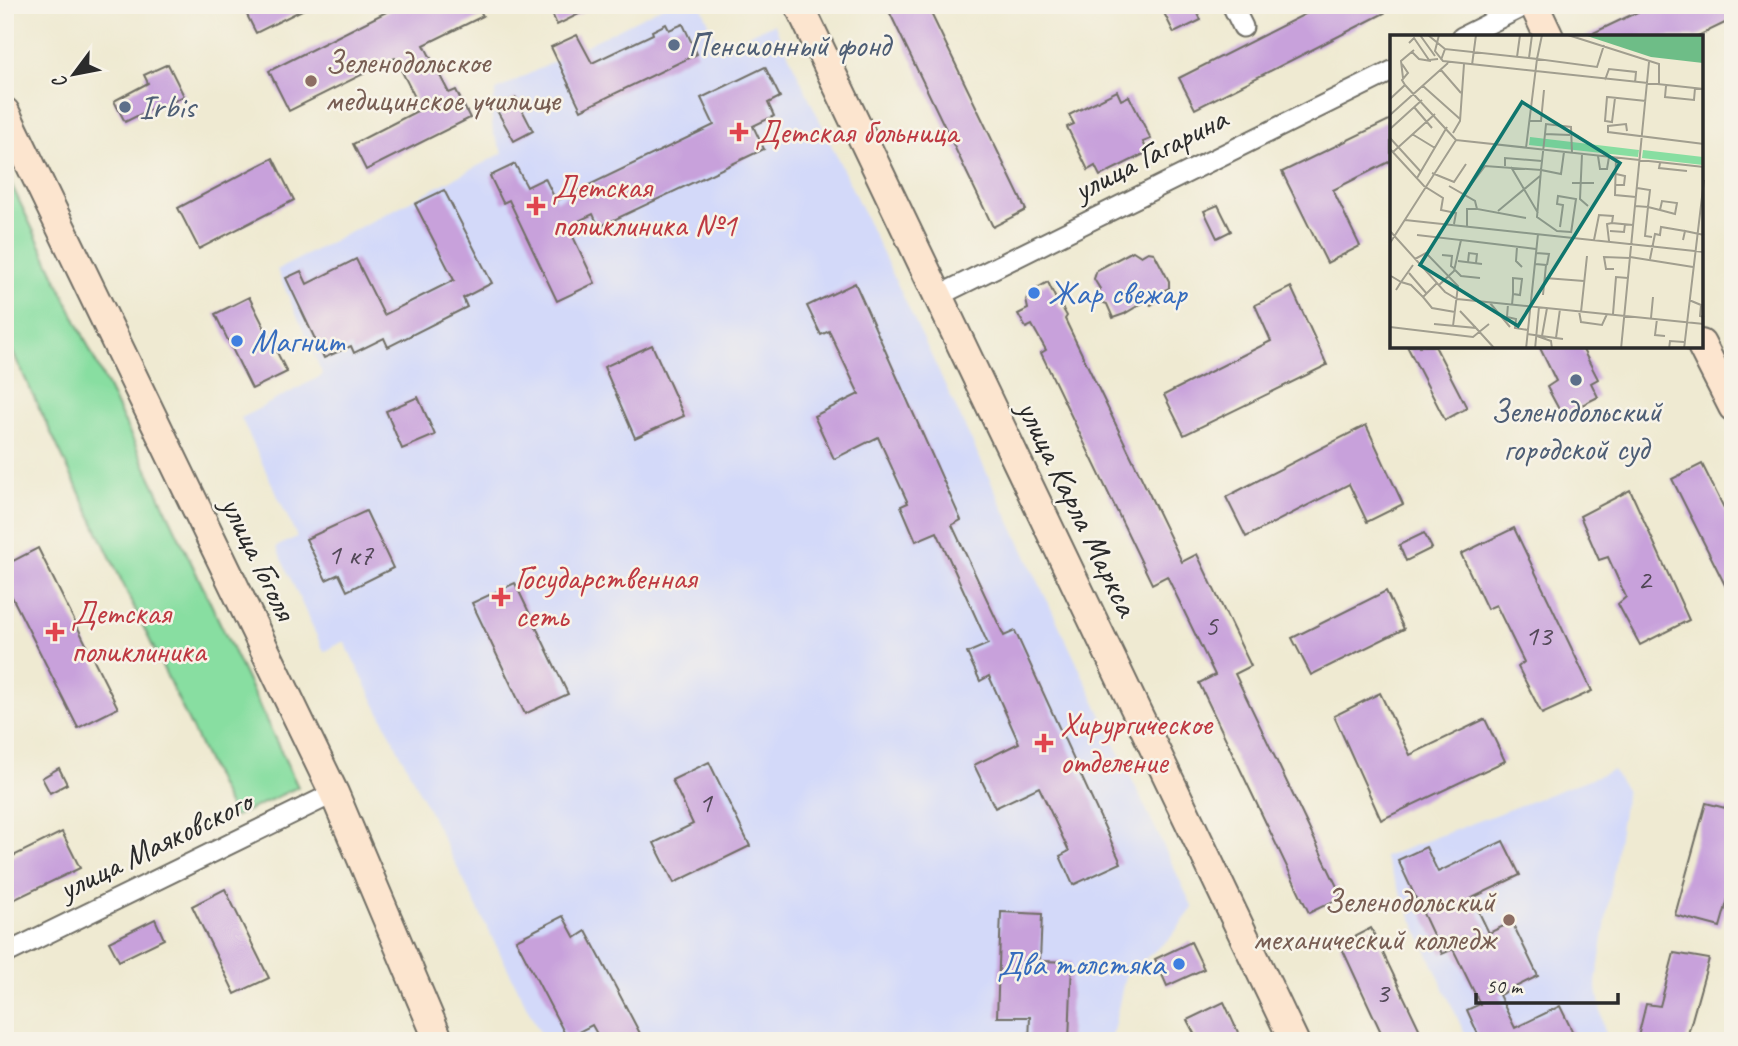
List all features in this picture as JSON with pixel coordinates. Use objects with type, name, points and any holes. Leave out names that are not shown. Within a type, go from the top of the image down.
[{"type":"street","name":"улица Карла Маркса","points":[[799,5],[1294,1041]]},
{"type":"street","points":[[1231,5],[1242,27]]},
{"type":"street","points":[[1466,35],[1526,5]]},
{"type":"street","points":[[1534,5],[1548,35]]},
{"type":"street","name":"улица Гагарина","points":[[938,296],[1390,71]]},
{"type":"street","name":"улица Гоголя","points":[[5,112],[334,793],[439,1041]]},
{"type":"street","points":[[1703,348],[1733,407]]},
{"type":"street","name":"улица Маяковского","points":[[5,954],[334,793]]},
{"type":"shaded area","points":[[666,5],[701,5],[719,46],[774,24],[1193,908],[1171,937],[1125,976],[1111,1041],[544,1041],[344,641],[324,652],[276,547],[297,537],[241,418],[323,375],[277,270],[503,153],[493,133],[491,108],[497,90]]},
{"type":"shaded area","name":"Зеленодольский механический колледж","points":[[1613,770],[1626,792],[1596,983],[1606,1041],[1468,1041],[1384,857]]},
{"type":"green space","points":[[5,171],[298,787],[234,817],[5,336]]},
{"type":"building","points":[[242,5],[312,5],[256,33]]},
{"type":"building","name":"Зеленодольское медицинское училище","points":[[400,5],[477,5],[483,16],[424,45],[449,93],[456,90],[470,118],[366,170],[353,144],[421,109],[395,58],[289,111],[269,71]]},
{"type":"building","points":[[548,5],[597,5],[557,25]]},
{"type":"building","points":[[886,5],[927,5],[1026,210],[993,227]]},
{"type":"building","points":[[1160,5],[1194,5],[1201,20],[1174,33]]},
{"type":"building","points":[[1323,5],[1400,5],[1195,109],[1179,78]]},
{"type":"building","points":[[1652,5],[1733,5],[1727,22],[1700,35],[1589,35]]},
{"type":"building","points":[[666,24],[669,30],[683,24],[697,54],[581,110],[551,47],[577,35],[592,63],[653,34],[652,31]]},
{"type":"building","points":[[168,64],[184,96],[125,122],[114,101],[148,83],[144,75]]},
{"type":"building","points":[[765,67],[780,97],[768,103],[774,116],[753,126],[764,149],[599,227],[593,214],[568,226],[595,283],[557,301],[509,200],[503,203],[490,176],[515,164],[527,187],[545,178],[556,201],[714,125],[701,98]]},
{"type":"building","points":[[1117,91],[1121,100],[1129,96],[1151,139],[1143,142],[1148,152],[1100,176],[1095,166],[1088,170],[1067,127],[1074,124],[1069,115]]},
{"type":"building","points":[[516,98],[533,131],[514,141],[496,109]]},
{"type":"building","points":[[1390,119],[1390,162],[1333,190],[1360,246],[1327,263],[1282,172]]},
{"type":"building","points":[[273,158],[294,200],[199,249],[178,208]]},
{"type":"building","points":[[444,190],[492,283],[463,298],[467,307],[388,347],[384,338],[354,353],[351,346],[324,358],[286,278],[301,271],[307,284],[356,259],[384,315],[454,280],[415,204]]},
{"type":"building","points":[[1218,205],[1231,231],[1217,238],[1204,211]]},
{"type":"building","points":[[1133,251],[1141,256],[1148,252],[1154,253],[1169,281],[1169,288],[1159,293],[1159,300],[1151,305],[1146,301],[1113,318],[1107,304],[1101,302],[1098,296],[1100,289],[1094,279],[1097,270]]},
{"type":"building","points":[[1048,282],[1060,308],[1067,316],[1065,319],[1182,562],[1197,554],[1251,666],[1235,674],[1342,897],[1309,913],[1199,683],[1215,675],[1167,576],[1152,584],[1041,353],[1046,350],[1032,325],[1026,328],[1018,314],[1028,309],[1026,300],[1030,292]]},
{"type":"building","points":[[855,283],[961,520],[952,525],[1004,636],[1015,631],[1121,863],[1073,885],[1060,856],[1069,851],[1039,787],[995,808],[974,765],[1019,743],[989,676],[980,681],[967,653],[988,644],[937,532],[916,541],[901,506],[908,503],[878,437],[834,459],[814,416],[859,394],[829,331],[821,335],[807,306]]},
{"type":"building","points":[[1291,287],[1327,365],[1184,435],[1164,395],[1271,341],[1255,305]]},
{"type":"building","points":[[249,297],[287,372],[252,389],[215,314]]},
{"type":"building","points":[[652,345],[684,416],[635,438],[604,367]]},
{"type":"building","points":[[1408,348],[1436,348],[1467,408],[1445,420]]},
{"type":"building","name":"Зеленодольский городской суд","points":[[1540,348],[1582,348],[1598,379],[1591,383],[1598,397],[1562,415],[1547,387],[1556,381]]},
{"type":"building","points":[[418,397],[435,435],[402,449],[386,411]]},
{"type":"building","points":[[1366,425],[1403,504],[1367,522],[1349,484],[1246,537],[1226,497]]},
{"type":"building","points":[[1702,464],[1733,526],[1733,601],[1672,479]]},
{"type":"building","points":[[1630,490],[1689,620],[1640,645],[1618,604],[1626,597],[1608,557],[1599,560],[1580,516]]},
{"type":"building","points":[[366,511],[393,568],[347,591],[339,574],[326,580],[306,539]]},
{"type":"building","points":[[1514,528],[1592,691],[1542,714],[1518,667],[1524,662],[1496,605],[1487,609],[1461,554]]},
{"type":"building","points":[[1424,533],[1432,548],[1406,561],[1399,545]]},
{"type":"building","points":[[38,548],[118,708],[78,728],[5,583],[5,565]]},
{"type":"building","points":[[515,583],[568,694],[525,714],[472,603]]},
{"type":"building","points":[[1386,591],[1404,629],[1311,675],[1292,638]]},
{"type":"building","points":[[1380,693],[1410,755],[1485,719],[1505,761],[1381,820],[1334,716]]},
{"type":"building","points":[[709,762],[750,846],[674,883],[654,843],[693,824],[672,780]]},
{"type":"building","points":[[59,768],[67,784],[50,793],[42,778]]},
{"type":"building","points":[[1706,803],[1733,810],[1733,881],[1720,927],[1675,915]]},
{"type":"building","points":[[62,832],[80,868],[5,904],[5,860]]},
{"type":"building","points":[[1503,841],[1520,875],[1472,898],[1489,933],[1512,922],[1538,976],[1499,995],[1515,1028],[1560,1006],[1577,1041],[1481,1041],[1467,1010],[1480,1004],[1453,949],[1442,954],[1398,860],[1426,847],[1438,872]]},
{"type":"building","points":[[225,889],[269,978],[235,994],[192,906]]},
{"type":"building","points":[[1001,912],[1042,914],[1040,961],[1072,962],[1069,1041],[1029,1041],[1030,1017],[997,1017]]},
{"type":"building","points":[[563,916],[575,938],[586,931],[644,1041],[601,1041],[592,1025],[567,1038],[516,940]]},
{"type":"building","points":[[155,919],[164,939],[119,961],[109,942]]},
{"type":"building","points":[[1371,928],[1425,1041],[1385,1041],[1340,944]]},
{"type":"building","name":"Два толстяка","points":[[1191,942],[1204,969],[1167,986],[1155,959]]},
{"type":"building","points":[[1674,953],[1709,959],[1686,1041],[1637,1041],[1646,1004],[1660,1006]]},
{"type":"building","points":[[1224,1002],[1242,1041],[1198,1041],[1187,1020]]},
{"type":"place","name":"Пенсионный фонд","points":[[674,45]]},
{"type":"place","name":"Зеленодольское медицинское училище","points":[[311,81]]},
{"type":"place","name":"Irbis","points":[[125,107]]},
{"type":"place","name":"Детская больница","points":[[739,132]]},
{"type":"place","name":"Детская поликлиника №1","points":[[536,206]]},
{"type":"place","name":"Жар свежар","points":[[1034,293]]},
{"type":"place","name":"Магнит","points":[[237,341]]},
{"type":"place","name":"Зеленодольский городской суд","points":[[1576,380]]},
{"type":"place","name":"Государственная сеть","points":[[501,597]]},
{"type":"place","name":"Детская поликлиника","points":[[55,632]]},
{"type":"place","name":"Хирургическое отделение","points":[[1044,743]]},
{"type":"place","name":"Зеленодольский механический колледж","points":[[1509,920]]},
{"type":"place","name":"Два толстяка","points":[[1179,964]]}]
